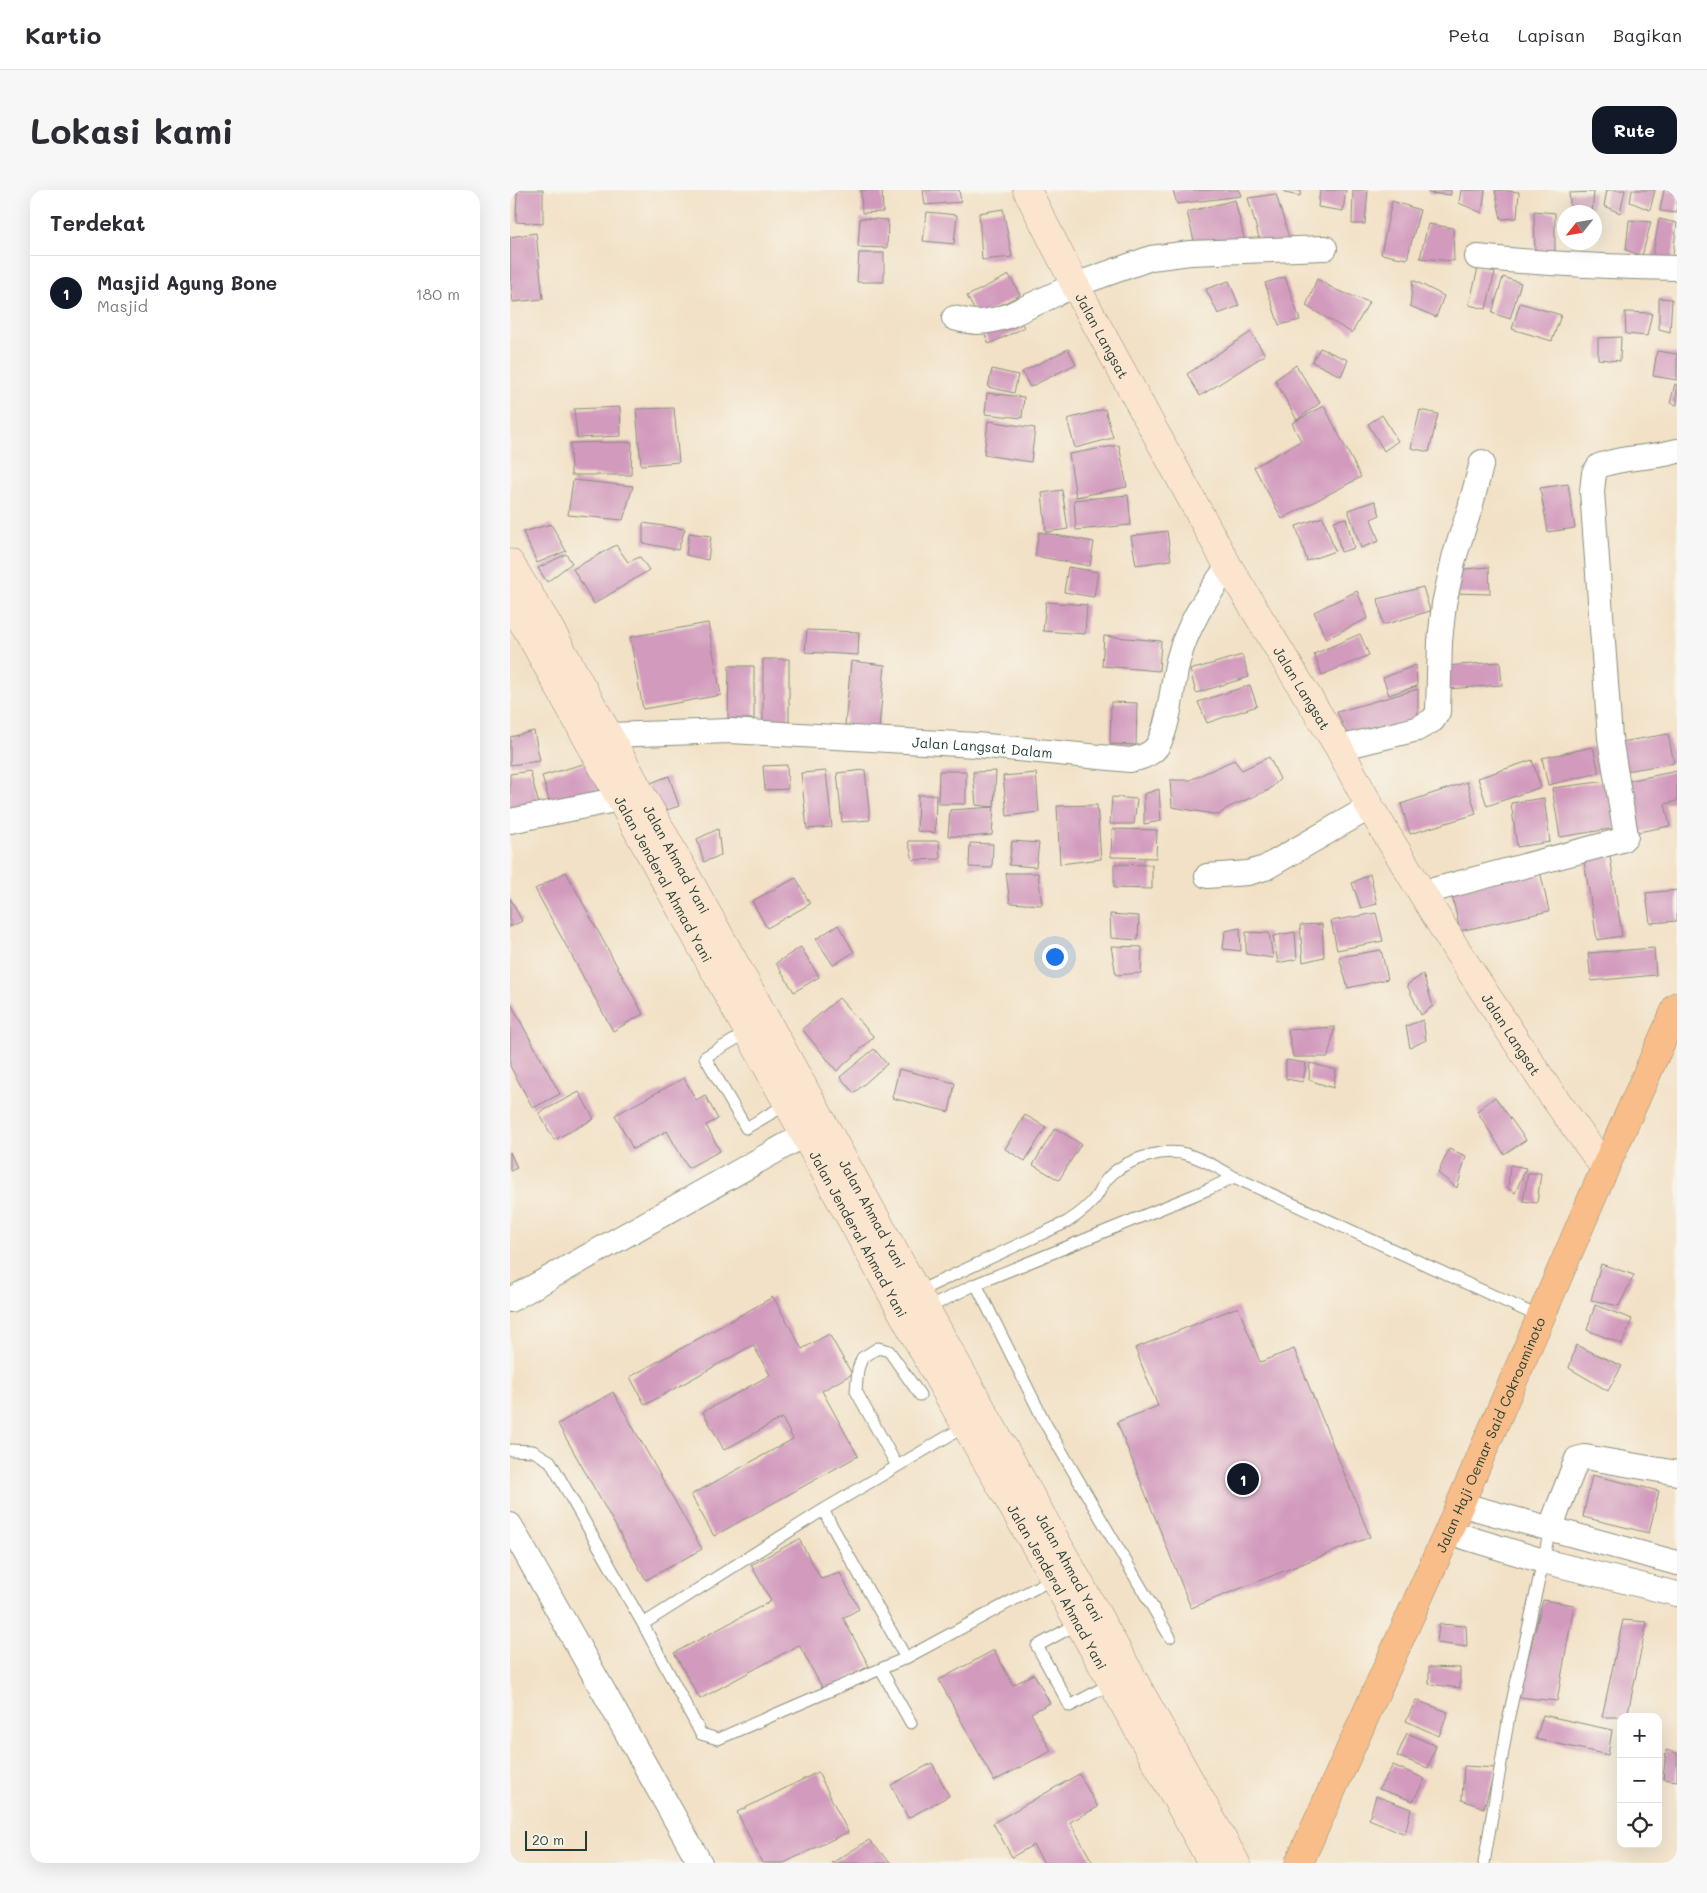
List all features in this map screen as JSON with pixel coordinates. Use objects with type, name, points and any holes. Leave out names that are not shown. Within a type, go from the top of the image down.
[{"type":"highway","name":"Jalan Haji Oemar Said Cokroaminoto","points":[[1299,1863],[1448,1532],[1677,1006]]},
{"type":"main road","name":"Jalan Langsat","points":[[1029,191],[1075,285],[1228,566],[1339,748],[1370,807],[1456,949],[1547,1088],[1605,1168]]},
{"type":"main road","name":"Jalan Ahmad Yani","points":[[510,563],[545,620],[922,1301],[941,1383],[976,1420],[1063,1573],[1236,1863]]},
{"type":"main road","name":"Jalan Jenderal Ahmad Yani","points":[[510,603],[527,629],[941,1383]]},
{"type":"main road","name":"Jalan Jenderal Ahmad Yani","points":[[1063,1573],[1079,1623],[1212,1863]]},
{"type":"street","points":[[954,318],[984,323],[996,320],[1075,285],[1151,258],[1170,255],[1266,249],[1325,248]]},
{"type":"street","points":[[1477,257],[1633,268],[1677,268]]},
{"type":"street","points":[[1422,893],[1622,840],[1626,836],[1610,738],[1592,491],[1594,473],[1599,466],[1622,459],[1645,458],[1677,451]]},
{"type":"street","points":[[1339,748],[1417,729],[1433,720],[1438,712],[1440,641],[1444,604],[1454,558],[1482,462]]},
{"type":"street","name":"Jalan Langsat Dalam","points":[[608,735],[730,731],[976,745],[1130,760],[1140,758],[1149,754],[1158,745],[1163,733],[1179,659],[1186,638],[1202,603],[1228,566]]},
{"type":"street","points":[[510,821],[620,799]]},
{"type":"street","points":[[1207,876],[1248,873],[1265,868],[1370,807]]},
{"type":"street","points":[[510,1300],[804,1135]]},
{"type":"street","points":[[1550,1529],[1578,1460],[1585,1457],[1677,1474]]},
{"type":"street","points":[[1459,1504],[1677,1563]]},
{"type":"street","points":[[510,1525],[700,1863]]},
{"type":"street","points":[[1448,1532],[1543,1561],[1677,1594]]},
{"type":"lane","points":[[748,1032],[705,1057],[746,1128],[787,1104]]},
{"type":"lane","points":[[922,1301],[1083,1212],[1096,1197],[1106,1179],[1130,1162],[1156,1154],[1184,1153],[1540,1317]]},
{"type":"lane","points":[[922,1301],[976,1284],[1209,1189],[1234,1177]]},
{"type":"lane","points":[[976,1284],[1045,1422],[1170,1638]]},
{"type":"lane","points":[[897,1466],[856,1391],[858,1370],[862,1358],[878,1348],[888,1351],[941,1383]]},
{"type":"lane","points":[[643,1624],[823,1510],[976,1420]]},
{"type":"lane","points":[[510,1450],[533,1451],[550,1461],[643,1624],[701,1734],[718,1739],[906,1658],[1063,1573]]},
{"type":"lane","points":[[823,1510],[906,1658]]},
{"type":"lane","points":[[1484,1863],[1509,1716],[1550,1529]]},
{"type":"lane","points":[[1079,1623],[1037,1646],[1070,1706],[1112,1683]]},
{"type":"lane","points":[[881,1670],[911,1722]]},
{"type":"building","points":[[517,190],[543,190],[543,224],[516,222]]},
{"type":"building","points":[[861,190],[882,190],[883,212],[862,213]]},
{"type":"building","points":[[923,190],[959,190],[961,202],[925,205]]},
{"type":"building","points":[[1173,190],[1239,190],[1241,196],[1177,204]]},
{"type":"building","points":[[1285,190],[1301,190],[1300,196],[1285,193]]},
{"type":"building","points":[[1320,190],[1346,190],[1343,211],[1318,207]]},
{"type":"building","points":[[1353,190],[1368,190],[1365,224],[1352,224]]},
{"type":"building","points":[[1429,190],[1451,190],[1451,195],[1428,193]]},
{"type":"building","points":[[1461,190],[1485,190],[1482,213],[1459,203]]},
{"type":"building","points":[[1495,190],[1519,192],[1517,218],[1501,219]]},
{"type":"building","points":[[1607,190],[1625,190],[1620,213],[1604,206]]},
{"type":"building","points":[[1632,190],[1655,190],[1650,210],[1630,202]]},
{"type":"building","points":[[1664,190],[1677,190],[1677,213],[1660,211]]},
{"type":"building","points":[[1594,192],[1593,205],[1570,205],[1569,193]]},
{"type":"building","points":[[1276,194],[1290,241],[1261,245],[1248,198]]},
{"type":"building","points":[[1235,200],[1245,242],[1196,249],[1187,212]]},
{"type":"building","points":[[1392,201],[1420,210],[1407,259],[1381,254]]},
{"type":"building","points":[[1003,209],[1012,257],[982,260],[979,213]]},
{"type":"building","points":[[1534,211],[1555,213],[1555,255],[1535,250]]},
{"type":"building","points":[[927,212],[957,215],[954,244],[923,241]]},
{"type":"building","points":[[860,218],[888,220],[887,248],[858,247]]},
{"type":"building","points":[[1659,219],[1677,223],[1672,262],[1652,259]]},
{"type":"building","points":[[1629,220],[1651,222],[1642,256],[1626,250]]},
{"type":"building","points":[[1428,224],[1453,228],[1454,261],[1420,258]]},
{"type":"building","points":[[536,233],[543,299],[513,302],[510,274],[510,237]]},
{"type":"building","points":[[859,253],[884,253],[884,282],[857,282]]},
{"type":"building","points":[[1478,268],[1495,272],[1486,309],[1469,305]]},
{"type":"building","points":[[1009,275],[1020,295],[978,317],[967,296]]},
{"type":"building","points":[[1285,277],[1300,320],[1279,325],[1265,283]]},
{"type":"building","points":[[1503,277],[1521,283],[1510,319],[1492,313]]},
{"type":"building","points":[[1317,279],[1336,290],[1369,302],[1352,333],[1306,306]]},
{"type":"building","points":[[1413,280],[1444,296],[1436,317],[1410,306]]},
{"type":"building","points":[[1229,281],[1239,306],[1218,314],[1206,289]]},
{"type":"building","points":[[1659,298],[1672,299],[1670,332],[1659,329]]},
{"type":"building","points":[[1520,303],[1561,315],[1552,341],[1512,329]]},
{"type":"building","points":[[1625,312],[1652,313],[1647,336],[1626,334]]},
{"type":"building","points":[[1017,313],[1024,328],[989,344],[982,328]]},
{"type":"building","points":[[1251,332],[1265,355],[1200,396],[1187,374]]},
{"type":"building","points":[[1621,337],[1620,361],[1598,359],[1598,338]]},
{"type":"building","points":[[1320,348],[1348,360],[1341,376],[1312,362]]},
{"type":"building","points":[[1068,349],[1076,364],[1030,387],[1022,372]]},
{"type":"building","points":[[1657,351],[1677,354],[1677,380],[1653,376]]},
{"type":"building","points":[[1296,365],[1320,403],[1297,420],[1275,380]]},
{"type":"building","points":[[992,369],[1018,375],[1014,393],[988,387]]},
{"type":"building","points":[[1675,384],[1677,385],[1677,405],[1670,403]]},
{"type":"building","points":[[987,393],[1024,397],[1022,418],[985,414]]},
{"type":"building","points":[[1324,406],[1361,477],[1282,519],[1254,467],[1301,441],[1292,423]]},
{"type":"building","points":[[620,407],[621,436],[577,438],[574,409]]},
{"type":"building","points":[[674,408],[679,462],[641,465],[636,409]]},
{"type":"building","points":[[1105,409],[1113,438],[1075,448],[1067,419]]},
{"type":"building","points":[[1420,410],[1438,414],[1429,452],[1411,448]]},
{"type":"building","points":[[1382,415],[1398,441],[1384,451],[1368,424]]},
{"type":"building","points":[[988,421],[1035,428],[1031,462],[984,455]]},
{"type":"building","points":[[632,442],[631,475],[571,475],[570,443]]},
{"type":"building","points":[[1119,445],[1127,487],[1076,497],[1069,454]]},
{"type":"building","points":[[573,480],[633,486],[623,520],[568,515]]},
{"type":"building","points":[[1568,484],[1575,528],[1548,532],[1540,488]]},
{"type":"building","points":[[1062,490],[1068,529],[1046,532],[1042,493]]},
{"type":"building","points":[[1128,495],[1131,525],[1076,530],[1074,500]]},
{"type":"building","points":[[1375,501],[1380,515],[1371,519],[1379,541],[1361,548],[1348,510]]},
{"type":"building","points":[[1323,517],[1335,551],[1307,561],[1296,526]]},
{"type":"building","points":[[1346,518],[1354,548],[1341,552],[1334,521]]},
{"type":"building","points":[[643,523],[685,529],[678,550],[643,543]]},
{"type":"building","points":[[551,524],[566,551],[537,563],[523,532]]},
{"type":"building","points":[[1167,531],[1171,560],[1136,565],[1131,536]]},
{"type":"building","points":[[1039,532],[1094,542],[1090,566],[1035,556]]},
{"type":"building","points":[[689,533],[711,536],[708,560],[686,555]]},
{"type":"building","points":[[616,545],[628,562],[640,557],[649,570],[594,604],[573,569]]},
{"type":"building","points":[[566,554],[572,563],[547,582],[538,568]]},
{"type":"building","points":[[1068,567],[1098,572],[1094,597],[1064,592]]},
{"type":"building","points":[[1489,567],[1490,594],[1453,593],[1453,570]]},
{"type":"building","points":[[1423,587],[1430,611],[1383,625],[1378,599]]},
{"type":"building","points":[[1357,591],[1368,618],[1326,639],[1314,612]]},
{"type":"building","points":[[1046,602],[1087,605],[1085,634],[1043,631]]},
{"type":"building","points":[[708,623],[721,695],[643,709],[630,637]]},
{"type":"building","points":[[807,630],[859,632],[858,655],[805,652]]},
{"type":"building","points":[[1360,634],[1369,655],[1322,675],[1314,654]]},
{"type":"building","points":[[1104,636],[1161,641],[1159,671],[1102,666]]},
{"type":"building","points":[[1242,655],[1249,677],[1196,693],[1190,670]]},
{"type":"building","points":[[763,659],[789,659],[789,723],[763,723]]},
{"type":"building","points":[[851,661],[885,665],[879,728],[845,725]]},
{"type":"building","points":[[1500,662],[1502,685],[1447,689],[1445,666]]},
{"type":"building","points":[[1416,665],[1417,686],[1389,695],[1383,678]]},
{"type":"building","points":[[729,666],[754,666],[754,719],[728,719]]},
{"type":"building","points":[[1250,685],[1257,706],[1207,723],[1198,702]]},
{"type":"building","points":[[1418,689],[1418,718],[1348,737],[1337,712]]},
{"type":"building","points":[[1111,702],[1137,703],[1136,745],[1110,744]]},
{"type":"building","points":[[534,731],[540,761],[510,765],[510,737]]},
{"type":"building","points":[[1668,734],[1674,763],[1626,771],[1621,742]]},
{"type":"building","points":[[1593,747],[1599,773],[1548,785],[1542,758]]},
{"type":"building","points":[[1269,757],[1280,779],[1269,790],[1227,808],[1219,815],[1172,807],[1170,780],[1190,780],[1234,760],[1242,770]]},
{"type":"building","points":[[1532,760],[1541,787],[1487,806],[1478,778]]},
{"type":"building","points":[[590,762],[599,794],[551,807],[542,776]]},
{"type":"building","points":[[787,765],[788,789],[765,790],[763,766]]},
{"type":"building","points":[[865,770],[870,820],[842,822],[837,773]]},
{"type":"building","points":[[530,771],[540,809],[510,814],[510,774]]},
{"type":"building","points":[[826,771],[832,827],[807,829],[801,773]]},
{"type":"building","points":[[939,771],[966,771],[966,804],[938,804]]},
{"type":"building","points":[[996,771],[994,807],[976,805],[973,772]]},
{"type":"building","points":[[1677,771],[1677,801],[1665,804],[1670,826],[1638,832],[1628,781]]},
{"type":"building","points":[[1036,773],[1039,812],[1007,816],[1003,776]]},
{"type":"building","points":[[669,776],[679,806],[658,813],[648,784]]},
{"type":"building","points":[[1607,781],[1616,828],[1560,837],[1552,788]]},
{"type":"building","points":[[1467,782],[1476,814],[1410,834],[1401,804]]},
{"type":"building","points":[[1159,789],[1161,821],[1144,824],[1144,794]]},
{"type":"building","points":[[918,795],[936,795],[935,833],[917,831]]},
{"type":"building","points":[[1112,797],[1137,799],[1134,824],[1110,824]]},
{"type":"building","points":[[1544,798],[1550,842],[1517,847],[1511,803]]},
{"type":"building","points":[[1097,805],[1101,859],[1060,864],[1057,806]]},
{"type":"building","points":[[994,807],[992,835],[948,836],[950,810]]},
{"type":"building","points":[[718,829],[721,855],[704,862],[697,839]]},
{"type":"building","points":[[1112,829],[1157,830],[1156,858],[1111,857]]},
{"type":"building","points":[[908,841],[939,841],[940,859],[913,860]]},
{"type":"building","points":[[1012,841],[1039,843],[1036,867],[1009,865]]},
{"type":"building","points":[[970,843],[993,844],[992,868],[969,867]]},
{"type":"building","points":[[1610,856],[1622,936],[1597,940],[1584,861]]},
{"type":"building","points":[[1114,864],[1152,865],[1152,889],[1114,888]]},
{"type":"building","points":[[1540,871],[1549,911],[1460,931],[1451,891]]},
{"type":"building","points":[[566,872],[643,1014],[613,1031],[535,889]]},
{"type":"building","points":[[1006,873],[1038,873],[1042,905],[1010,903]]},
{"type":"building","points":[[1370,874],[1377,904],[1361,908],[1352,883]]},
{"type":"building","points":[[796,878],[810,904],[767,928],[752,901]]},
{"type":"building","points":[[1677,890],[1677,921],[1650,923],[1646,893]]},
{"type":"building","points":[[510,898],[522,921],[510,927]]},
{"type":"building","points":[[1376,913],[1383,941],[1337,950],[1331,921]]},
{"type":"building","points":[[1110,914],[1139,916],[1138,940],[1111,938]]},
{"type":"building","points":[[1322,924],[1324,957],[1303,962],[1300,925]]},
{"type":"building","points":[[838,925],[854,952],[833,965],[816,939]]},
{"type":"building","points":[[1240,928],[1241,951],[1223,949],[1225,931]]},
{"type":"building","points":[[1246,932],[1269,933],[1273,958],[1246,954]]},
{"type":"building","points":[[1295,932],[1297,959],[1278,963],[1273,936]]},
{"type":"building","points":[[1111,946],[1142,947],[1141,973],[1116,975]]},
{"type":"building","points":[[801,947],[819,977],[794,992],[776,963]]},
{"type":"building","points":[[1654,948],[1656,975],[1591,981],[1588,953]]},
{"type":"building","points":[[1381,950],[1388,979],[1348,988],[1339,957]]},
{"type":"building","points":[[1423,974],[1433,1006],[1421,1015],[1407,985]]},
{"type":"building","points":[[839,998],[874,1037],[837,1071],[802,1029]]},
{"type":"building","points":[[510,1002],[560,1094],[533,1108],[510,1066]]},
{"type":"building","points":[[1423,1020],[1426,1040],[1410,1048],[1406,1026]]},
{"type":"building","points":[[1335,1027],[1328,1057],[1293,1057],[1288,1030]]},
{"type":"building","points":[[874,1049],[887,1064],[854,1093],[840,1077]]},
{"type":"building","points":[[1286,1060],[1306,1063],[1303,1082],[1286,1079]]},
{"type":"building","points":[[1310,1063],[1336,1070],[1333,1088],[1309,1080]]},
{"type":"building","points":[[899,1069],[955,1083],[949,1112],[892,1098]]},
{"type":"building","points":[[684,1078],[696,1100],[705,1095],[718,1119],[706,1125],[720,1151],[688,1168],[667,1131],[633,1149],[615,1115]]},
{"type":"building","points":[[579,1092],[594,1119],[554,1140],[539,1113]]},
{"type":"building","points":[[1495,1097],[1526,1140],[1504,1154],[1477,1111]]},
{"type":"building","points":[[1025,1115],[1046,1127],[1025,1161],[1005,1149]]},
{"type":"building","points":[[1055,1128],[1081,1144],[1059,1180],[1033,1165]]},
{"type":"building","points":[[1449,1149],[1466,1156],[1457,1188],[1438,1173]]},
{"type":"building","points":[[510,1152],[517,1168],[510,1171]]},
{"type":"building","points":[[1510,1165],[1526,1168],[1515,1193],[1508,1188]]},
{"type":"building","points":[[1528,1173],[1541,1173],[1537,1203],[1523,1201]]},
{"type":"building","points":[[1601,1264],[1634,1275],[1619,1306],[1591,1300]]},
{"type":"building","points":[[773,1297],[802,1349],[829,1334],[852,1374],[822,1391],[858,1456],[714,1536],[691,1495],[793,1439],[782,1418],[724,1450],[703,1412],[770,1375],[753,1345],[645,1405],[630,1377]]},
{"type":"building","points":[[1595,1305],[1632,1319],[1622,1344],[1587,1330]]},
{"type":"building","points":[[1238,1307],[1260,1362],[1294,1349],[1370,1537],[1191,1608],[1117,1422],[1158,1406],[1135,1348]]},
{"type":"building","points":[[1576,1345],[1622,1366],[1608,1391],[1569,1368]]},
{"type":"building","points":[[613,1392],[702,1549],[646,1580],[558,1424]]},
{"type":"building","points":[[1592,1475],[1659,1491],[1649,1533],[1583,1517]]},
{"type":"building","points":[[799,1539],[821,1579],[840,1573],[859,1609],[843,1618],[869,1666],[824,1691],[799,1645],[700,1699],[674,1653],[771,1601],[751,1565]]},
{"type":"building","points":[[1543,1600],[1574,1605],[1557,1701],[1518,1697]]},
{"type":"building","points":[[1623,1620],[1647,1622],[1628,1713],[1617,1713],[1617,1717],[1602,1717]]},
{"type":"building","points":[[1439,1624],[1466,1626],[1467,1647],[1437,1643]]},
{"type":"building","points":[[994,1650],[1013,1685],[1034,1674],[1050,1703],[1031,1713],[1051,1751],[994,1781],[939,1680]]},
{"type":"building","points":[[1429,1667],[1460,1668],[1460,1688],[1429,1684]]},
{"type":"building","points":[[1416,1700],[1448,1712],[1439,1736],[1406,1721]]},
{"type":"building","points":[[1543,1715],[1612,1730],[1608,1755],[1536,1739]]},
{"type":"building","points":[[1407,1733],[1436,1746],[1428,1768],[1397,1756]]},
{"type":"building","points":[[1666,1750],[1677,1753],[1677,1781],[1663,1779]]},
{"type":"building","points":[[932,1763],[949,1796],[908,1818],[891,1785]]},
{"type":"building","points":[[1393,1765],[1425,1779],[1413,1801],[1379,1789]]},
{"type":"building","points":[[1464,1766],[1496,1768],[1484,1808],[1462,1800]]},
{"type":"building","points":[[818,1772],[848,1832],[784,1863],[762,1863],[737,1812]]},
{"type":"building","points":[[1079,1774],[1098,1807],[1070,1822],[1093,1863],[1044,1863],[1033,1845],[1012,1857],[993,1823]]},
{"type":"building","points":[[1376,1796],[1411,1809],[1405,1834],[1369,1819]]},
{"type":"building","points":[[869,1840],[891,1863],[832,1863]]},
{"type":"place","name":"Masjid Agung Bone","points":[[1243,1479]]}]
